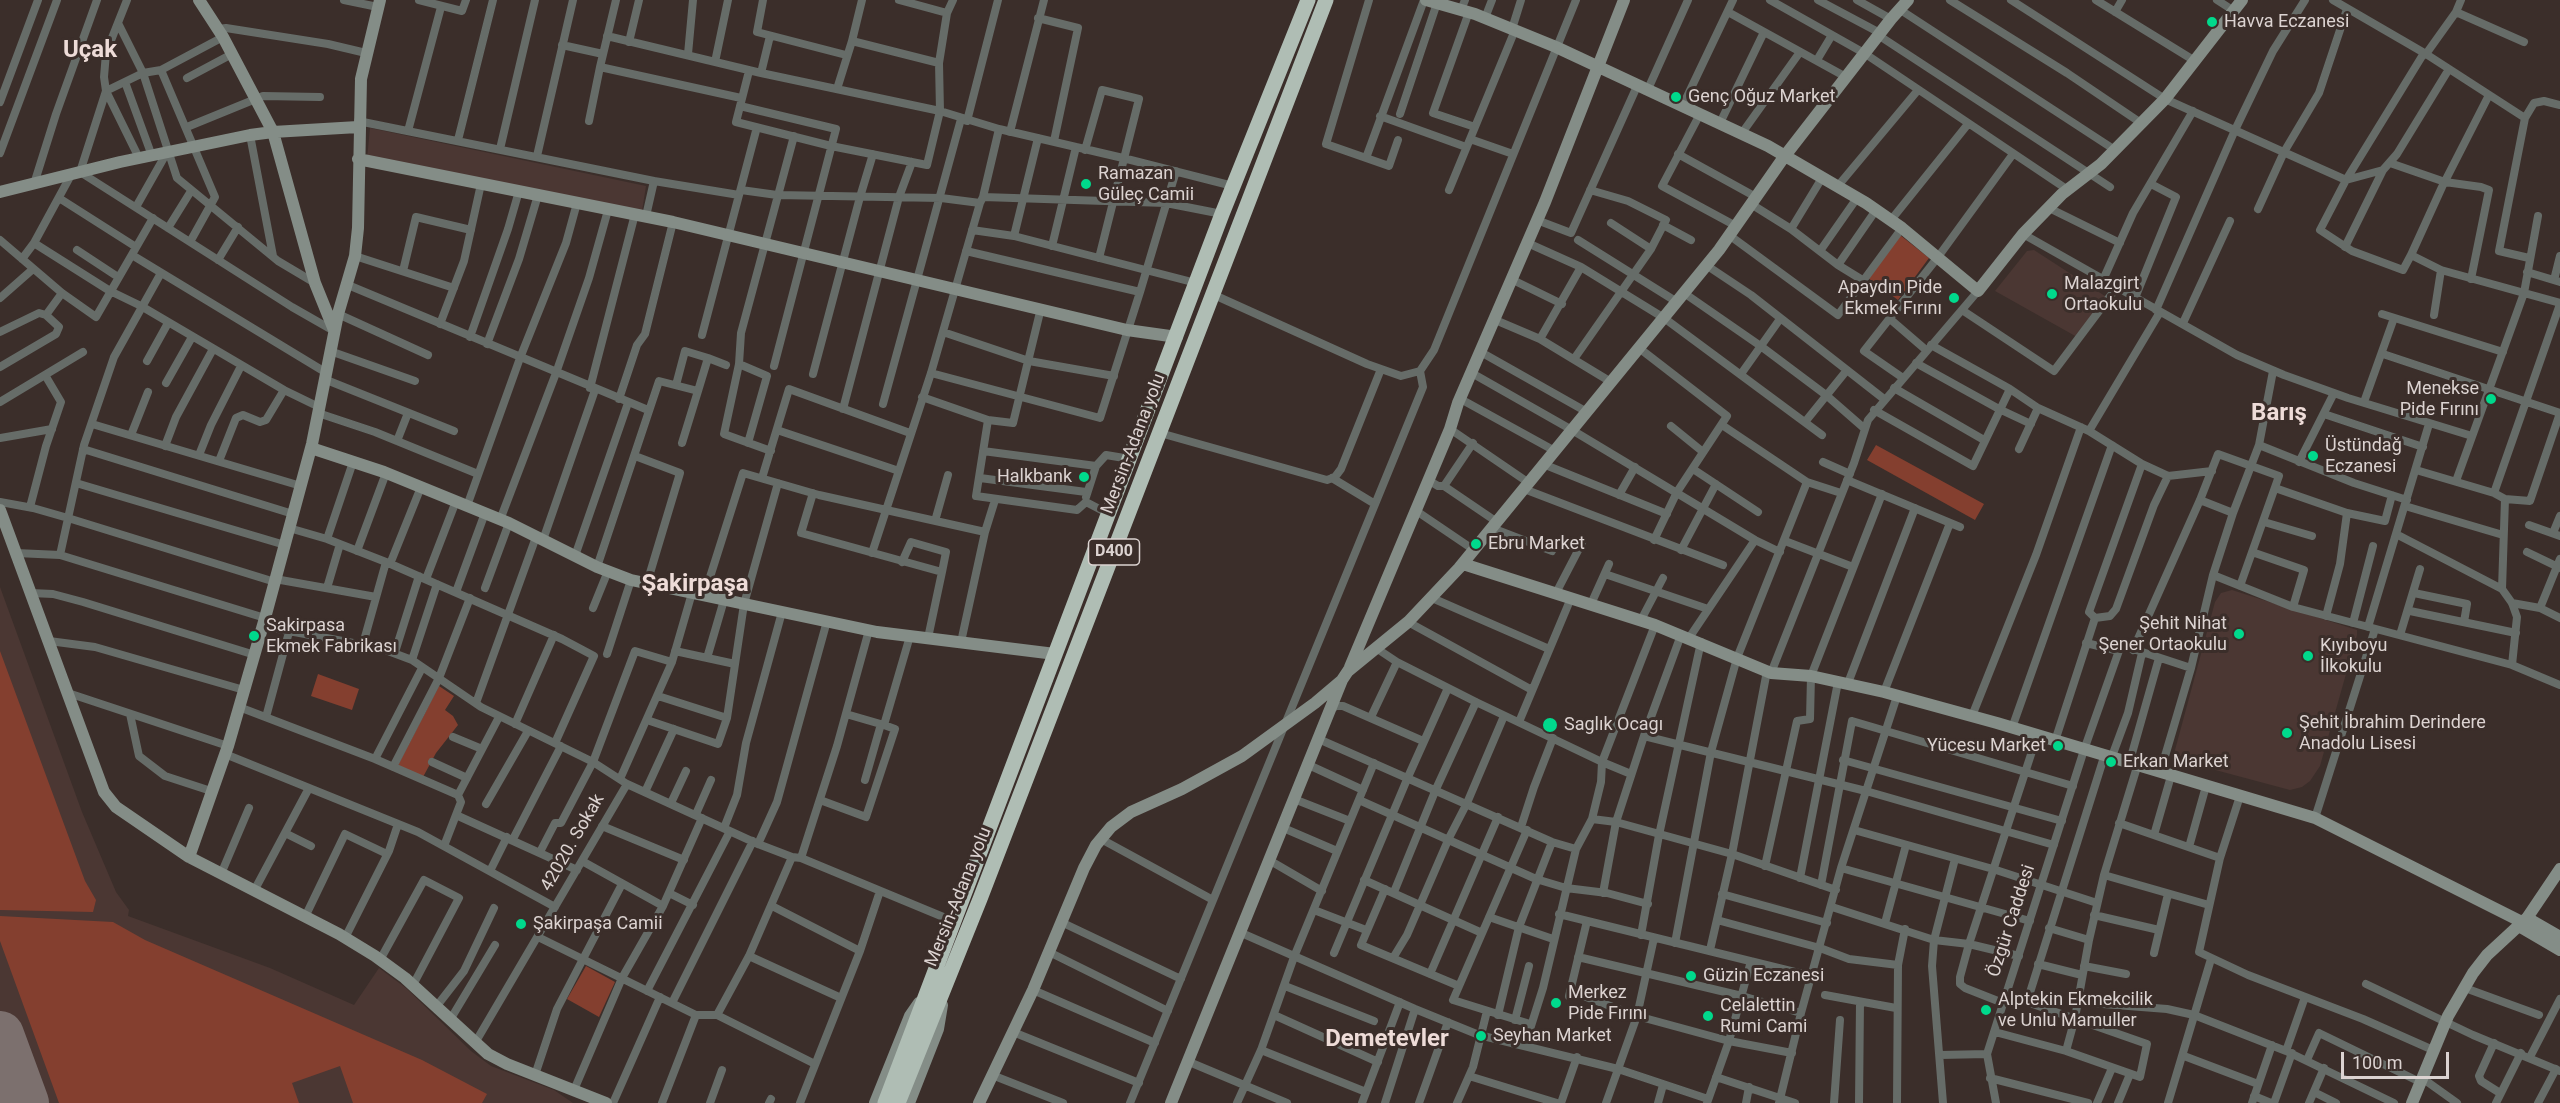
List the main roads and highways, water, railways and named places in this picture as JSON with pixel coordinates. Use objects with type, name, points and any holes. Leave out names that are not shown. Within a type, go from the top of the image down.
[{"type":"highway","name":"Mersin-Adana yolu","points":[[898,1103],[937,987],[953,921],[1222,214],[1308,0]]},
{"type":"highway","name":"Mersin-Adana yolu","points":[[885,1103],[937,987],[1160,433],[1326,0]]},
{"type":"main road","points":[[199,0],[221,33],[273,132],[315,283],[334,332]]},
{"type":"main road","points":[[1450,429],[1466,402],[1542,222],[1603,68],[1624,0]]},
{"type":"main road","points":[[1171,1103],[1345,676],[1450,429],[1458,404],[1632,0]]},
{"type":"main road","points":[[1429,1],[1465,7],[1742,133],[1857,198],[1891,220],[1978,291],[2024,234],[2049,208],[2115,150],[2165,99],[2242,0]]},
{"type":"main road","points":[[189,857],[227,750],[255,655],[311,448],[338,314],[355,256],[358,228],[358,124],[361,79],[379,4]]},
{"type":"main road","points":[[978,1103],[1033,990],[1084,868],[1111,827],[1131,812],[1182,789],[1242,756],[1285,725],[1345,676],[1408,622],[1432,598],[1463,564],[1664,318],[1864,53],[1904,4]]},
{"type":"main road","points":[[0,192],[75,173],[250,135],[358,124]]},
{"type":"main road","points":[[358,159],[673,222],[1127,330],[1177,337]]},
{"type":"main road","points":[[311,448],[386,473],[485,513],[602,569],[631,580],[869,630],[1055,654]]},
{"type":"main road","points":[[0,510],[104,792],[116,807],[189,857],[345,938],[380,960],[412,985],[488,1054],[606,1103]]},
{"type":"main road","points":[[1463,564],[1641,620],[1769,672],[1811,676],[1884,692],[2315,818],[2523,922],[2560,937]]},
{"type":"main road","points":[[1179,1103],[1313,767],[1333,707]]},
{"type":"main road","points":[[2412,1103],[2446,1021],[2465,988],[2487,955],[2523,922],[2560,869]]},
{"type":"main road","points":[[2523,922],[2560,950]]},
{"type":"main road","points":[[875,1103],[910,1016],[937,987]]},
{"type":"main road","points":[[909,1103],[938,1029],[937,987]]},
{"type":"place","name":"Havva Eczanesi","points":[[2212,22]]},
{"type":"place","name":"Genç Oğuz Market","points":[[1676,97]]},
{"type":"place","name":"Ramazan Güleç Camii","points":[[1086,184]]},
{"type":"place","name":"Malazgirt Ortaokulu","points":[[2052,294]]},
{"type":"place","name":"Apaydın Pide Ekmek Fırını","points":[[1954,298]]},
{"type":"place","name":"Menekse Pide Fırını","points":[[2491,399]]},
{"type":"place","name":"Üstündağ Eczanesi","points":[[2313,456]]},
{"type":"place","name":"Halkbank","points":[[1084,477]]},
{"type":"place","name":"Ebru Market","points":[[1476,544]]},
{"type":"place","name":"Şehit Nihat Şener Ortaokulu","points":[[2239,634]]},
{"type":"place","name":"Sakirpasa Ekmek Fabrikası","points":[[254,636]]},
{"type":"place","name":"Kıyıboyu İlkokulu","points":[[2308,656]]},
{"type":"place","name":"Saglık Ocagı","points":[[1550,725]]},
{"type":"place","name":"Şehit İbrahim Derindere Anadolu Lisesi","points":[[2287,733]]},
{"type":"place","name":"Yücesu Market","points":[[2058,746]]},
{"type":"place","name":"Erkan Market","points":[[2111,762]]},
{"type":"place","name":"Şakirpaşa Camii","points":[[521,924]]},
{"type":"place","name":"Güzin Eczanesi","points":[[1691,976]]},
{"type":"place","name":"Merkez Pide Fırını","points":[[1556,1003]]},
{"type":"place","name":"Alptekin Ekmekcilik ve Unlu Mamuller","points":[[1986,1010]]},
{"type":"place","name":"Celalettin Rumi Cami","points":[[1708,1016]]},
{"type":"place","name":"Seyhan Market","points":[[1481,1036]]},
{"type":"district","name":"Uçak","points":[[90,51]]},
{"type":"district","name":"Barış","points":[[2279,414]]},
{"type":"district","name":"Şakirpaşa","points":[[695,585]]},
{"type":"district","name":"Demetevler","points":[[1387,1040]]}]
